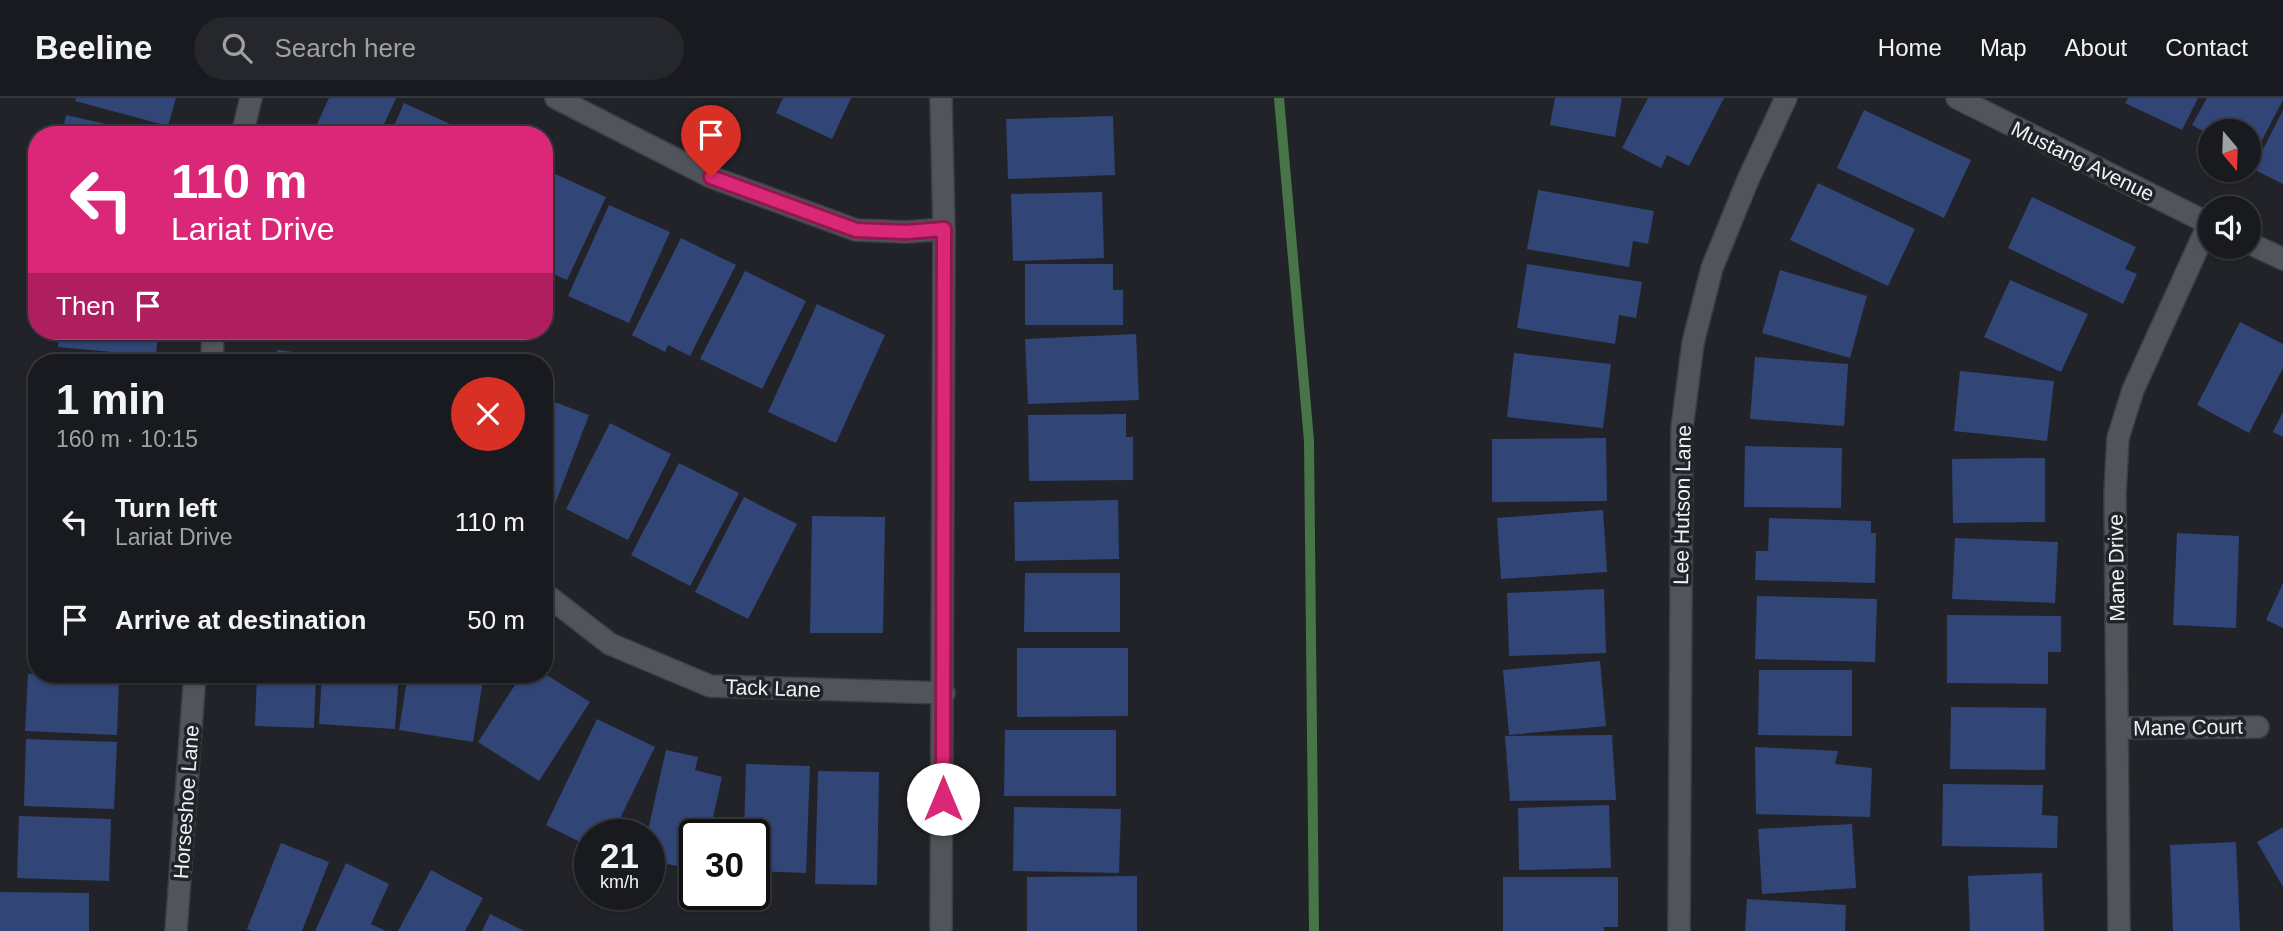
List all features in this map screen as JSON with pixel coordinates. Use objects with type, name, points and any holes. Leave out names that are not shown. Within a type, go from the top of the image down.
[{"type":"street","points":[[244,126],[251,98]]},
{"type":"street","points":[[556,98],[711,177],[856,230],[906,232],[944,229]]},
{"type":"street","points":[[941,98],[944,229],[942,931]]},
{"type":"street","name":"Lee Hutson Lane","points":[[1679,931],[1682,428],[1693,343],[1712,268],[1747,182],[1786,98]]},
{"type":"street","name":"Mustang Avenue","points":[[1957,98],[2198,217]]},
{"type":"street","name":"Mane Drive","points":[[2119,931],[2115,494],[2118,438],[2133,390],[2198,249]]},
{"type":"street","points":[[2261,249],[2283,259]]},
{"type":"street","name":"Tack Lane","points":[[553,600],[610,644],[709,686],[944,693]]},
{"type":"street","name":"Horseshoe Lane","points":[[176,931],[194,683]]},
{"type":"street","name":"Mane Court","points":[[2118,728],[2258,727]]},
{"type":"building","points":[[76,98],[176,98],[168,126],[75,101]]},
{"type":"building","points":[[329,98],[396,98],[383,126],[316,126]]},
{"type":"building","points":[[783,98],[851,98],[832,139],[776,113]]},
{"type":"building","points":[[1555,98],[1622,98],[1615,137],[1550,125]]},
{"type":"building","points":[[1648,98],[1724,98],[1689,166],[1667,155],[1661,168],[1622,148]]},
{"type":"building","points":[[2128,98],[2198,98],[2182,130],[2125,103]]},
{"type":"building","points":[[2207,98],[2283,98],[2261,142],[2261,119],[2198,119],[2198,128],[2192,125]]},
{"type":"building","points":[[404,103],[454,126],[394,126]]},
{"type":"building","points":[[1864,110],[1971,160],[1944,218],[1837,168]]},
{"type":"building","points":[[2283,110],[2283,184],[2261,173],[2261,153]]},
{"type":"building","points":[[66,115],[115,126],[64,126]]},
{"type":"building","points":[[1113,116],[1115,175],[1008,179],[1006,119]]},
{"type":"building","points":[[553,173],[606,197],[567,280],[553,274]]},
{"type":"building","points":[[1818,183],[1915,229],[1888,286],[1790,240]]},
{"type":"building","points":[[1538,190],[1654,211],[1648,244],[1633,241],[1629,267],[1527,249]]},
{"type":"building","points":[[1102,192],[1104,258],[1013,261],[1011,194]]},
{"type":"building","points":[[2032,197],[2136,247],[2125,269],[2137,274],[2123,304],[2008,248]]},
{"type":"building","points":[[609,205],[670,232],[629,323],[568,296]]},
{"type":"building","points":[[681,238],[736,265],[690,356],[668,345],[665,352],[632,335]]},
{"type":"building","points":[[1025,264],[1113,264],[1113,290],[1123,290],[1123,325],[1025,325]]},
{"type":"building","points":[[1527,264],[1642,282],[1636,318],[1619,315],[1615,344],[1517,328]]},
{"type":"building","points":[[1780,270],[1867,296],[1850,358],[1762,333]]},
{"type":"building","points":[[745,271],[806,301],[762,389],[700,359]]},
{"type":"building","points":[[2010,280],[2088,314],[2061,372],[1984,337]]},
{"type":"building","points":[[817,304],[885,335],[836,443],[768,412]]},
{"type":"building","points":[[2240,322],[2283,344],[2283,368],[2249,433],[2197,405]]},
{"type":"building","points":[[1136,334],[1139,400],[1028,404],[1025,339]]},
{"type":"building","points":[[58,340],[157,340],[156,354],[58,347]]},
{"type":"building","points":[[277,350],[310,354],[277,354]]},
{"type":"building","points":[[1514,353],[1611,364],[1603,428],[1507,417]]},
{"type":"building","points":[[1755,357],[1848,364],[1844,426],[1750,419]]},
{"type":"building","points":[[1960,371],[2054,381],[2047,441],[1954,431]]},
{"type":"building","points":[[553,401],[589,415],[553,509]]},
{"type":"building","points":[[2283,412],[2283,437],[2273,432]]},
{"type":"building","points":[[1126,414],[1126,437],[1133,437],[1133,480],[1029,481],[1028,415]]},
{"type":"building","points":[[610,423],[671,454],[628,540],[566,509]]},
{"type":"building","points":[[1606,438],[1607,501],[1492,502],[1492,439]]},
{"type":"building","points":[[1745,446],[1842,448],[1841,508],[1744,507]]},
{"type":"building","points":[[2045,458],[2045,522],[1953,523],[1952,459]]},
{"type":"building","points":[[679,463],[739,493],[690,586],[631,555]]},
{"type":"building","points":[[744,497],[797,524],[748,619],[695,592]]},
{"type":"building","points":[[1118,500],[1119,559],[1015,561],[1014,502]]},
{"type":"building","points":[[1603,510],[1607,572],[1501,579],[1497,518]]},
{"type":"building","points":[[812,516],[885,517],[883,633],[810,633]]},
{"type":"building","points":[[1769,518],[1871,521],[1871,533],[1876,533],[1875,583],[1755,580],[1756,551],[1768,551]]},
{"type":"building","points":[[2177,533],[2239,536],[2236,628],[2173,625]]},
{"type":"building","points":[[1955,538],[2058,542],[2055,603],[1952,599]]},
{"type":"building","points":[[1025,573],[1120,573],[1120,632],[1024,632]]},
{"type":"building","points":[[2283,583],[2283,628],[2266,620]]},
{"type":"building","points":[[1604,589],[1606,653],[1509,656],[1507,593]]},
{"type":"building","points":[[1757,596],[1877,599],[1875,662],[1755,659]]},
{"type":"building","points":[[1947,615],[2061,616],[2061,652],[2048,652],[2048,684],[1947,683]]},
{"type":"building","points":[[1017,648],[1128,648],[1128,716],[1017,717]]},
{"type":"building","points":[[1600,661],[1606,726],[1509,735],[1503,670]]},
{"type":"building","points":[[1759,670],[1852,670],[1852,736],[1758,735]]},
{"type":"building","points":[[28,674],[28,683],[119,683],[117,735],[25,731]]},
{"type":"building","points":[[553,679],[590,702],[539,781],[478,742],[516,683],[553,683]]},
{"type":"building","points":[[257,683],[316,683],[314,728],[255,726]]},
{"type":"building","points":[[321,683],[398,683],[395,729],[319,724]]},
{"type":"building","points":[[407,683],[483,683],[473,742],[399,730]]},
{"type":"building","points":[[1951,707],[2046,708],[2045,770],[1950,769]]},
{"type":"building","points":[[597,719],[655,747],[620,819],[574,819],[574,839],[546,825]]},
{"type":"building","points":[[1005,730],[1116,730],[1116,796],[1004,796]]},
{"type":"building","points":[[1612,735],[1616,800],[1510,801],[1505,736]]},
{"type":"building","points":[[26,739],[117,742],[114,809],[24,806]]},
{"type":"building","points":[[1755,747],[1838,751],[1835,764],[1872,768],[1870,817],[1756,814]]},
{"type":"building","points":[[666,750],[698,757],[695,770],[722,777],[713,819],[679,819],[679,867],[665,863],[665,819],[651,819]]},
{"type":"building","points":[[746,764],[810,766],[806,873],[770,872],[770,819],[744,819]]},
{"type":"building","points":[[818,771],[879,772],[877,885],[815,884]]},
{"type":"building","points":[[1943,784],[2043,785],[2042,815],[2058,816],[2057,848],[1942,846]]},
{"type":"building","points":[[1609,805],[1611,868],[1519,870],[1518,808]]},
{"type":"building","points":[[1014,807],[1121,809],[1119,873],[1013,871]]},
{"type":"building","points":[[19,816],[111,819],[109,881],[17,878]]},
{"type":"building","points":[[1852,824],[1856,888],[1762,894],[1758,829]]},
{"type":"building","points":[[2283,827],[2283,887],[2257,842]]},
{"type":"building","points":[[2236,842],[2240,931],[2173,931],[2170,845]]},
{"type":"building","points":[[281,843],[329,862],[302,931],[252,931],[247,929]]},
{"type":"building","points":[[346,863],[389,884],[371,924],[386,931],[315,931]]},
{"type":"building","points":[[431,870],[483,898],[465,931],[398,931]]},
{"type":"building","points":[[2042,873],[2044,931],[1970,931],[1968,876]]},
{"type":"building","points":[[1137,876],[1137,931],[1027,931],[1027,877]]},
{"type":"building","points":[[1503,877],[1618,877],[1618,927],[1604,927],[1604,931],[1503,931]]},
{"type":"building","points":[[0,892],[89,893],[89,931],[0,931]]},
{"type":"building","points":[[1747,899],[1846,905],[1845,931],[1745,931]]},
{"type":"building","points":[[490,914],[524,931],[482,931]]},
{"type":"waterway","points":[[1279,98],[1309,441],[1314,931]]},
{"type":"route","points":[[711,177],[856,230],[906,232],[944,229],[943,799]]}]
